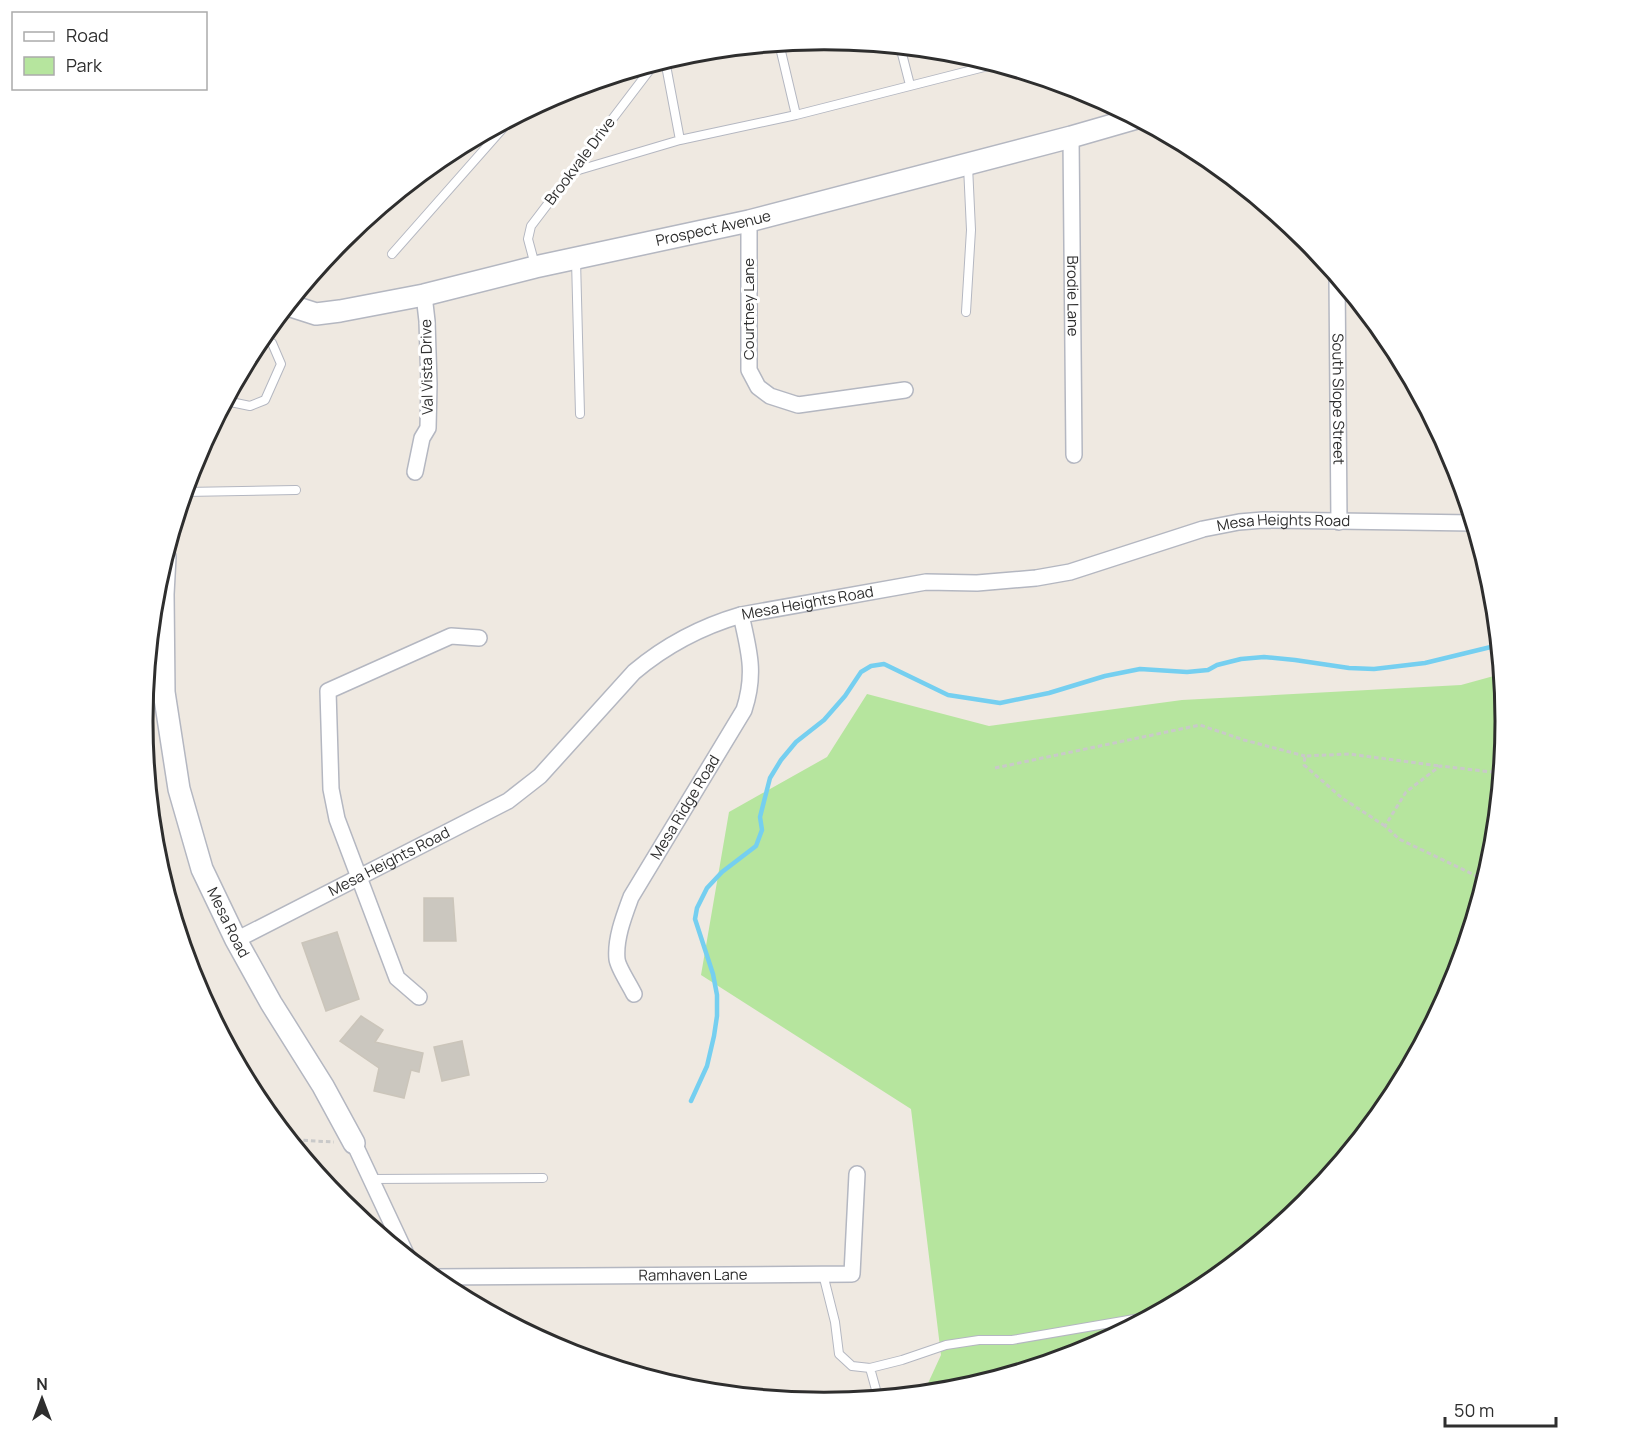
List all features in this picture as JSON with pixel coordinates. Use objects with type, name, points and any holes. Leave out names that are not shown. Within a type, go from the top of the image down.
[{"type":"street","name":"Prospect Avenue","points":[[296,307],[316,314],[424,295],[535,267],[749,221],[1126,121]]},
{"type":"street","name":"Brodie Lane","points":[[1071,137],[1074,455]]},
{"type":"street","name":"Courtney Lane","points":[[749,221],[749,370],[758,387],[770,396],[798,405],[905,390]]},
{"type":"street","name":"South Slope Street","points":[[1337,288],[1339,522]]},
{"type":"street","name":"Val Vista Drive","points":[[415,472],[422,438],[428,428],[429,384],[424,295]]},
{"type":"street","name":"Mesa Heights Road","points":[[236,940],[508,801],[540,777],[634,672],[685,636],[722,621],[741,615],[926,582],[977,584],[1070,572],[1221,524],[1263,520],[1466,523]]},
{"type":"street","name":"Mesa Road","points":[[163,608],[164,692],[179,789],[202,869],[236,940],[271,1003],[323,1086],[354,1143],[399,1239]]},
{"type":"street","name":"Mesa Ridge Road","points":[[634,994],[617,961],[623,922],[631,897],[744,710],[749,696],[751,667],[741,615]]},
{"type":"street","points":[[419,997],[397,978],[337,819],[331,789],[328,692],[451,636],[479,638]]},
{"type":"street","name":"Ramhaven Lane","points":[[450,1277],[852,1274],[856,1174]]},
{"type":"lane","points":[[781,51],[796,115]]},
{"type":"lane","points":[[902,54],[910,85]]},
{"type":"lane","points":[[667,68],[680,140]]},
{"type":"lane","points":[[572,172],[680,140],[796,115],[980,68]]},
{"type":"lane","name":"Brookvale Drive","points":[[535,267],[528,239],[531,226],[647,73]]},
{"type":"lane","points":[[392,254],[497,135]]},
{"type":"lane","points":[[966,312],[971,230],[968,164]]},
{"type":"lane","points":[[576,258],[580,414]]},
{"type":"lane","points":[[234,402],[250,406],[265,400],[280,364],[271,342]]},
{"type":"lane","points":[[194,492],[296,490]]},
{"type":"lane","points":[[372,1179],[543,1178]]},
{"type":"lane","points":[[823,1274],[835,1322],[839,1354],[852,1366],[870,1368],[946,1345],[979,1340],[1012,1340],[1123,1321]]},
{"type":"lane","points":[[870,1368],[876,1389]]},
{"type":"path","points":[[995,768],[1200,725],[1244,740],[1305,756],[1349,754],[1493,772]]},
{"type":"path","points":[[1305,756],[1304,765],[1342,798],[1386,826],[1399,839],[1477,876]]},
{"type":"path","points":[[1386,826],[1406,792],[1440,766]]},
{"type":"path","points":[[301,1140],[354,1143]]},
{"type":"green space","points":[[1494,676],[1496,720],[1490,808],[1473,894],[1460,936],[1426,1017],[1406,1056],[1357,1129],[1299,1195],[1267,1225],[1233,1253],[1160,1302],[1081,1340],[1040,1356],[998,1369],[928,1383],[941,1355],[911,1109],[701,975],[729,812],[827,757],[867,694],[989,726],[1182,700],[1461,685]]},
{"type":"building","points":[[424,898],[453,898],[456,941],[424,941]]},
{"type":"building","points":[[337,932],[359,999],[326,1011],[302,943]]},
{"type":"building","points":[[361,1016],[383,1030],[375,1042],[423,1053],[419,1072],[411,1070],[404,1098],[374,1091],[379,1068],[340,1041]]},
{"type":"building","points":[[462,1041],[469,1075],[442,1081],[434,1047]]},
{"type":"waterway","points":[[691,1101],[707,1066],[717,1016],[717,995],[713,974],[695,919],[697,908],[707,888],[722,872],[756,846],[762,830],[760,817],[770,778],[781,760],[796,742],[824,720],[845,696],[861,672],[871,666],[884,664],[948,695],[1000,703],[1049,693],[1105,676],[1140,669],[1187,672],[1208,670],[1217,665],[1241,659],[1264,657],[1374,669],[1425,663],[1491,647]]}]
